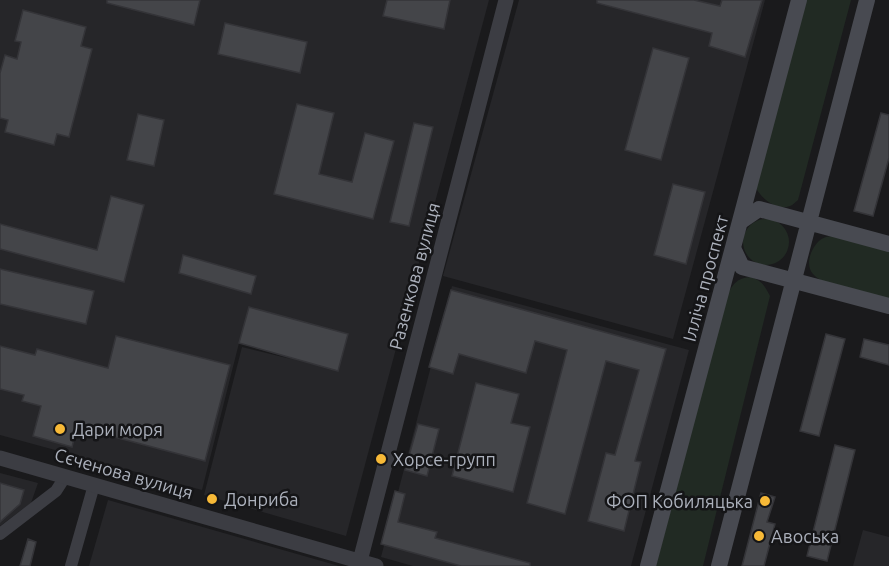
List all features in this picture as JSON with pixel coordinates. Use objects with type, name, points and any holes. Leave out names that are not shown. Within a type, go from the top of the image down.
[{"type":"main road","name":"Ілліча проспект","points":[[648,566],[799,0]]},
{"type":"main road","points":[[719,566],[867,0]]},
{"type":"main road","points":[[740,222],[759,209],[889,244]]},
{"type":"main road","points":[[733,248],[742,267],[889,306]]},
{"type":"street","name":"Разенкова вулиця","points":[[360,561],[506,0]]},
{"type":"street","name":"Сєченова вулиця","points":[[0,458],[376,566]]},
{"type":"street","points":[[0,534],[56,491],[65,477]]},
{"type":"street","points":[[70,566],[94,485]]},
{"type":"shaded area","points":[[0,0],[489,0],[346,536],[204,495],[242,347],[291,359],[239,343],[202,490],[0,435]]},
{"type":"shaded area","points":[[519,0],[765,0],[673,339],[443,276]]},
{"type":"shaded area","points":[[806,0],[851,0],[798,200],[790,206],[780,207],[766,200],[756,188]]},
{"type":"shaded area","points":[[766,219],[782,226],[789,242],[782,258],[766,265],[750,258],[743,242],[750,226]]},
{"type":"shaded area","points":[[828,236],[889,250],[889,300],[824,282],[812,273],[809,260],[815,246]]},
{"type":"shaded area","points":[[751,277],[763,284],[770,296],[703,566],[656,566],[727,295],[736,282]]},
{"type":"shaded area","points":[[452,286],[689,350],[631,566],[413,566],[381,557]]},
{"type":"shaded area","points":[[0,473],[38,483],[31,503],[0,526]]},
{"type":"shaded area","points":[[108,500],[339,566],[89,566]]},
{"type":"shaded area","points":[[863,530],[889,537],[889,566],[853,566]]},
{"type":"building","points":[[107,0],[200,0],[194,25],[107,3]]},
{"type":"building","points":[[387,0],[450,0],[444,29],[383,16]]},
{"type":"building","points":[[597,0],[694,0],[720,6],[722,0],[762,0],[745,57],[709,46],[712,33],[597,3]]},
{"type":"building","points":[[23,10],[86,27],[81,46],[92,49],[69,137],[57,134],[54,145],[5,132],[8,120],[0,118],[0,73],[5,55],[17,59],[21,42],[15,41]]},
{"type":"building","points":[[225,23],[307,42],[300,73],[218,54]]},
{"type":"building","points":[[653,48],[689,58],[661,160],[625,150]]},
{"type":"building","points":[[297,104],[334,113],[319,174],[352,182],[365,133],[394,141],[373,219],[274,194]]},
{"type":"building","points":[[881,113],[889,115],[889,158],[873,216],[854,211]]},
{"type":"building","points":[[138,114],[164,120],[154,166],[127,160]]},
{"type":"building","points":[[414,123],[433,127],[409,226],[390,222]]},
{"type":"building","points":[[673,184],[705,192],[686,264],[654,255]]},
{"type":"building","points":[[111,196],[144,205],[124,282],[0,249],[0,224],[97,250]]},
{"type":"building","points":[[183,255],[256,276],[251,294],[179,273]]},
{"type":"building","points":[[0,269],[94,291],[86,324],[0,304]]},
{"type":"building","points":[[451,290],[666,349],[635,461],[641,462],[624,531],[588,521],[606,453],[615,455],[639,370],[606,361],[565,514],[527,503],[567,350],[535,341],[526,373],[459,354],[453,374],[429,367]]},
{"type":"building","points":[[249,307],[348,334],[338,371],[239,343]]},
{"type":"building","points":[[826,334],[845,339],[819,436],[800,431]]},
{"type":"building","points":[[116,336],[230,365],[205,461],[77,427],[72,447],[33,436],[41,406],[22,401],[24,395],[0,389],[0,346],[35,355],[37,349],[108,368]]},
{"type":"building","points":[[864,339],[889,345],[889,365],[860,357]]},
{"type":"building","points":[[476,383],[519,394],[511,423],[530,427],[513,492],[452,476]]},
{"type":"building","points":[[418,424],[439,429],[427,476],[405,470]]},
{"type":"building","points":[[835,445],[855,450],[827,561],[807,556]]},
{"type":"building","points":[[0,483],[24,490],[20,504],[0,522]]},
{"type":"building","points":[[395,491],[405,494],[398,522],[437,532],[435,538],[530,563],[530,566],[461,566],[381,544]]},
{"type":"building","points":[[761,493],[775,497],[767,522],[775,524],[764,566],[742,566]]},
{"type":"building","points":[[28,539],[36,542],[30,566],[20,566]]},
{"type":"place","name":"Дари моря","points":[[60,429]]},
{"type":"place","name":"Хорсе-групп","points":[[381,459]]},
{"type":"place","name":"Донриба","points":[[212,499]]},
{"type":"place","name":"ФОП Кобиляцька","points":[[765,501]]},
{"type":"place","name":"Авоська","points":[[759,536]]}]
